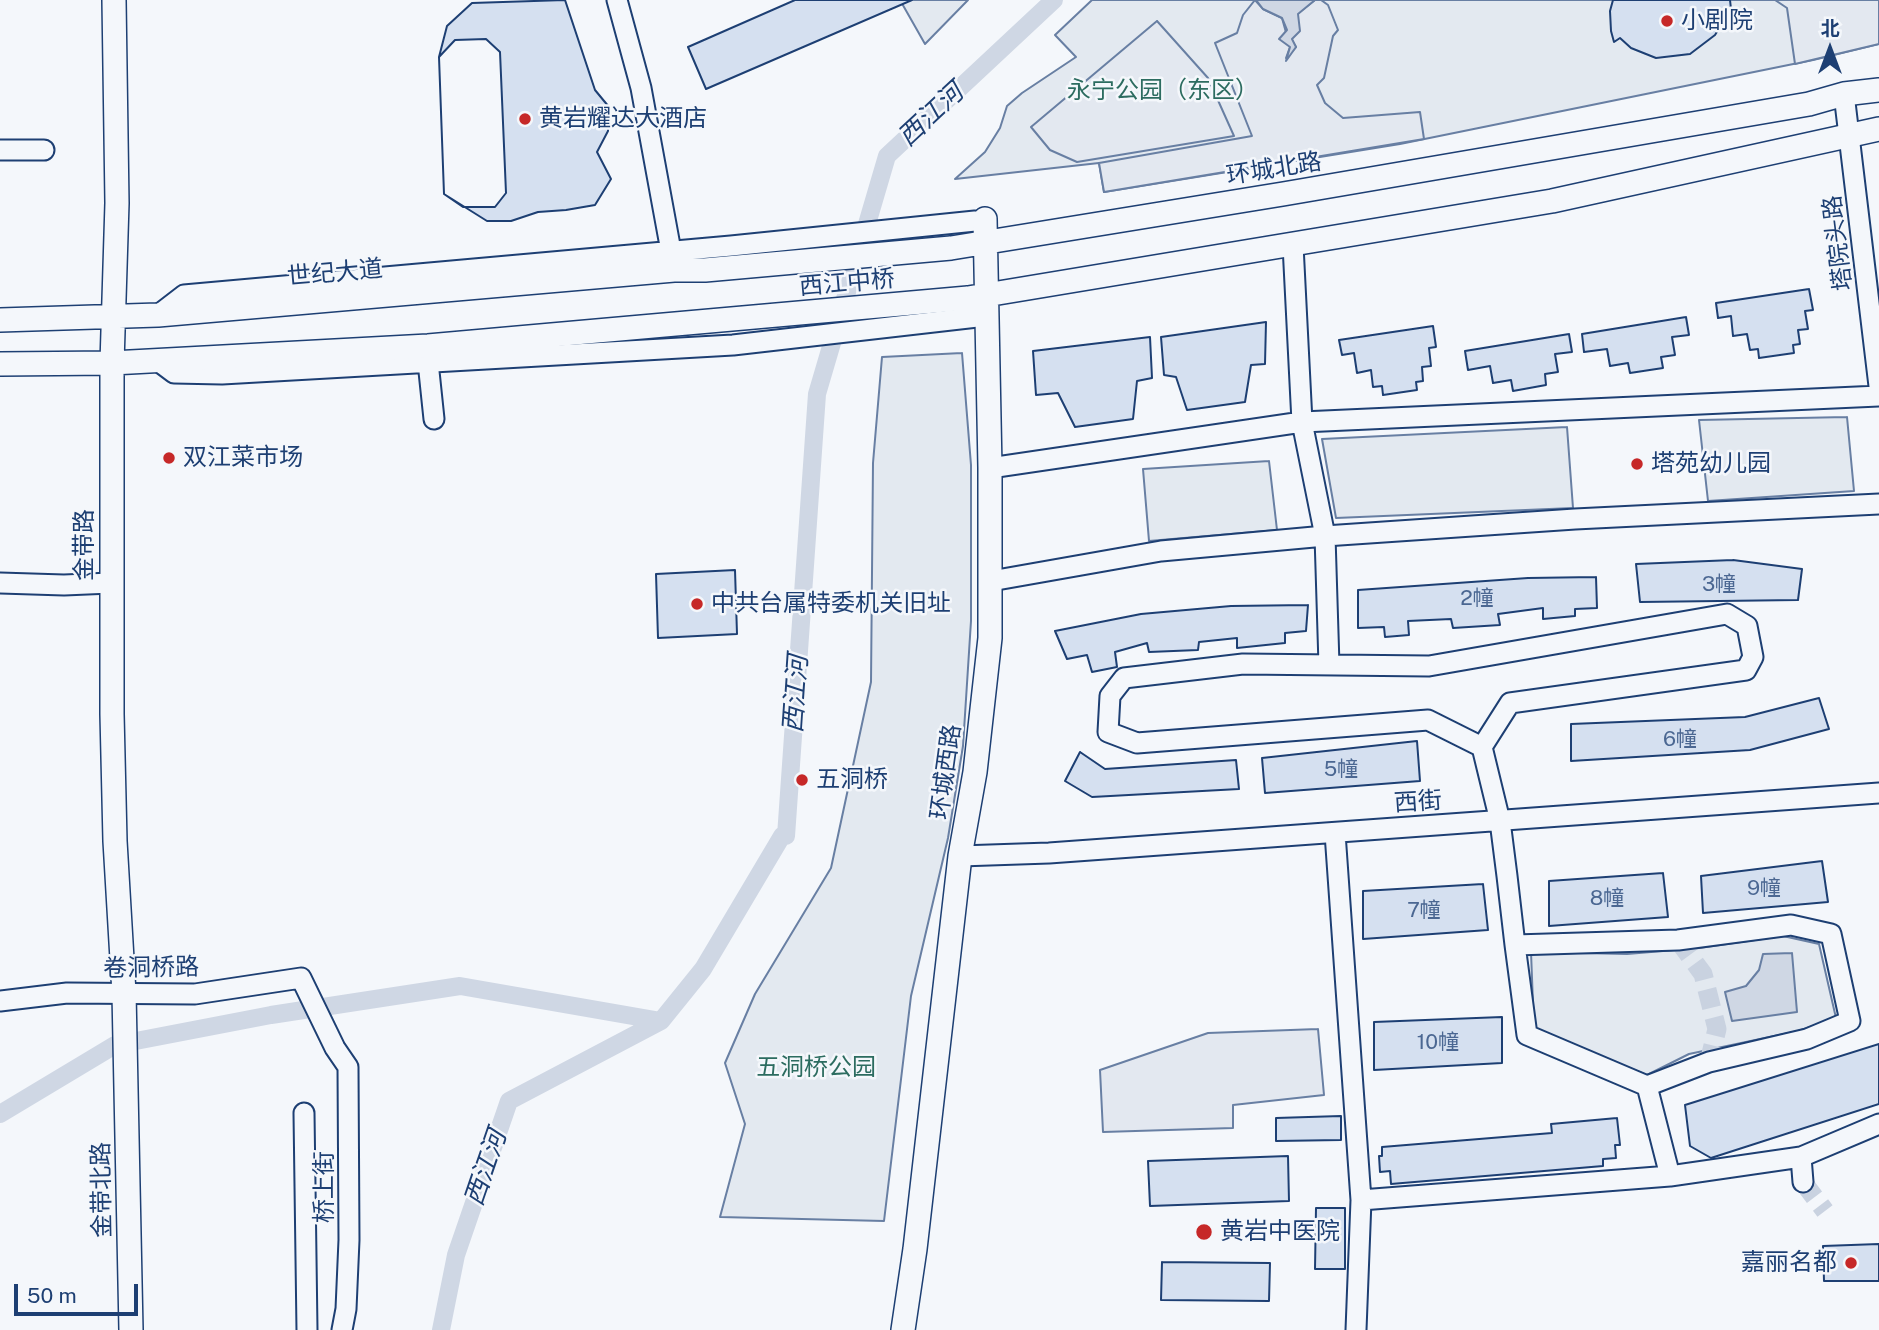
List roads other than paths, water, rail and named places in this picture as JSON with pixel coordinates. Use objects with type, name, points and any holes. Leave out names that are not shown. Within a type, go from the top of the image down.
[{"type":"main road","name":"金带路","points":[[114,0],[117,202],[111,583],[115,841],[124,993],[126,1091]]},
{"type":"main road","name":"环城北路","points":[[672,260],[705,270],[951,248],[982,227],[1270,196],[1879,90]]},
{"type":"main road","points":[[986,306],[1293,245],[1552,201],[1879,129]]},
{"type":"main road","name":"环城西路","points":[[903,1330],[960,856],[975,772],[990,638],[990,468],[982,227]]},
{"type":"main road","name":"世纪大道","points":[[0,320],[158,315],[672,260]]},
{"type":"main road","name":"西江中桥","points":[[158,360],[428,346],[953,300],[986,306]]},
{"type":"main road","points":[[0,364],[158,360]]},
{"type":"main road","name":"金带北路","points":[[126,1091],[131,1330]]},
{"type":"street","points":[[617,0],[641,88],[672,260],[731,246],[982,227]]},
{"type":"street","name":"塔院头路","points":[[1844,94],[1873,284],[1879,386]]},
{"type":"street","points":[[0,150],[44,150]]},
{"type":"street","points":[[1293,245],[1302,422],[1325,536],[1329,665]]},
{"type":"street","points":[[158,360],[174,373],[222,374],[733,345],[940,321],[986,306]]},
{"type":"street","points":[[428,362],[434,419]]},
{"type":"street","points":[[990,468],[1302,422],[1879,396]]},
{"type":"street","points":[[990,582],[1161,551],[1325,536],[1574,519],[1879,504]]},
{"type":"street","points":[[0,583],[111,583]]},
{"type":"street","points":[[1482,747],[1428,720],[1137,743],[1108,732],[1110,696],[1124,678],[1243,664],[1429,666],[1727,614],[1747,626],[1753,657],[1746,670],[1510,703],[1482,747],[1500,821],[1515,944],[1527,1035],[1647,1086],[1709,1062],[1807,1039],[1850,1021],[1832,933],[1791,925],[1678,940],[1515,944]]},
{"type":"street","name":"西街","points":[[960,856],[1049,853],[1879,793]]},
{"type":"street","points":[[1335,833],[1362,1200],[1356,1330]]},
{"type":"street","name":"卷洞桥路","points":[[0,1001],[67,993],[195,994],[301,978]]},
{"type":"street","name":"桥上街","points":[[301,978],[335,1048],[348,1067],[349,1241],[346,1309],[342,1330]]},
{"type":"street","points":[[1647,1086],[1670,1177]]},
{"type":"street","points":[[304,1113],[307,1330]]},
{"type":"street","points":[[1362,1200],[1670,1177],[1801,1157],[1879,1124]]},
{"type":"street","points":[[1801,1157],[1803,1182]]},
{"type":"waterway","name":"西江河","points":[[441,1330],[456,1255],[509,1101],[661,1021],[703,969],[782,836],[786,836],[817,394],[887,156],[1054,0]]},
{"type":"waterway","points":[[0,1114],[115,1045],[271,1015],[460,986],[661,1021]]},
{"type":"tunnel","points":[[1678,940],[1703,974],[1717,1029],[1709,1062]]},
{"type":"tunnel","points":[[1803,1182],[1825,1211]]},
{"type":"place","name":"小剧院","points":[[1667,21]]},
{"type":"place","name":"黄岩耀达大酒店","points":[[525,119]]},
{"type":"place","name":"双江菜市场","points":[[169,458]]},
{"type":"place","name":"塔苑幼儿园","points":[[1637,464]]},
{"type":"place","name":"中共台属特委机关旧址","points":[[697,604]]},
{"type":"place","name":"五洞桥","points":[[802,780]]},
{"type":"place","name":"黄岩中医院","points":[[1204,1232]]},
{"type":"place","name":"嘉丽名都","points":[[1851,1263]]},
{"type":"park label","name":"永宁公园（东区）","points":[[1163,91]]},
{"type":"park label","name":"五洞桥公园","points":[[816,1068]]}]
